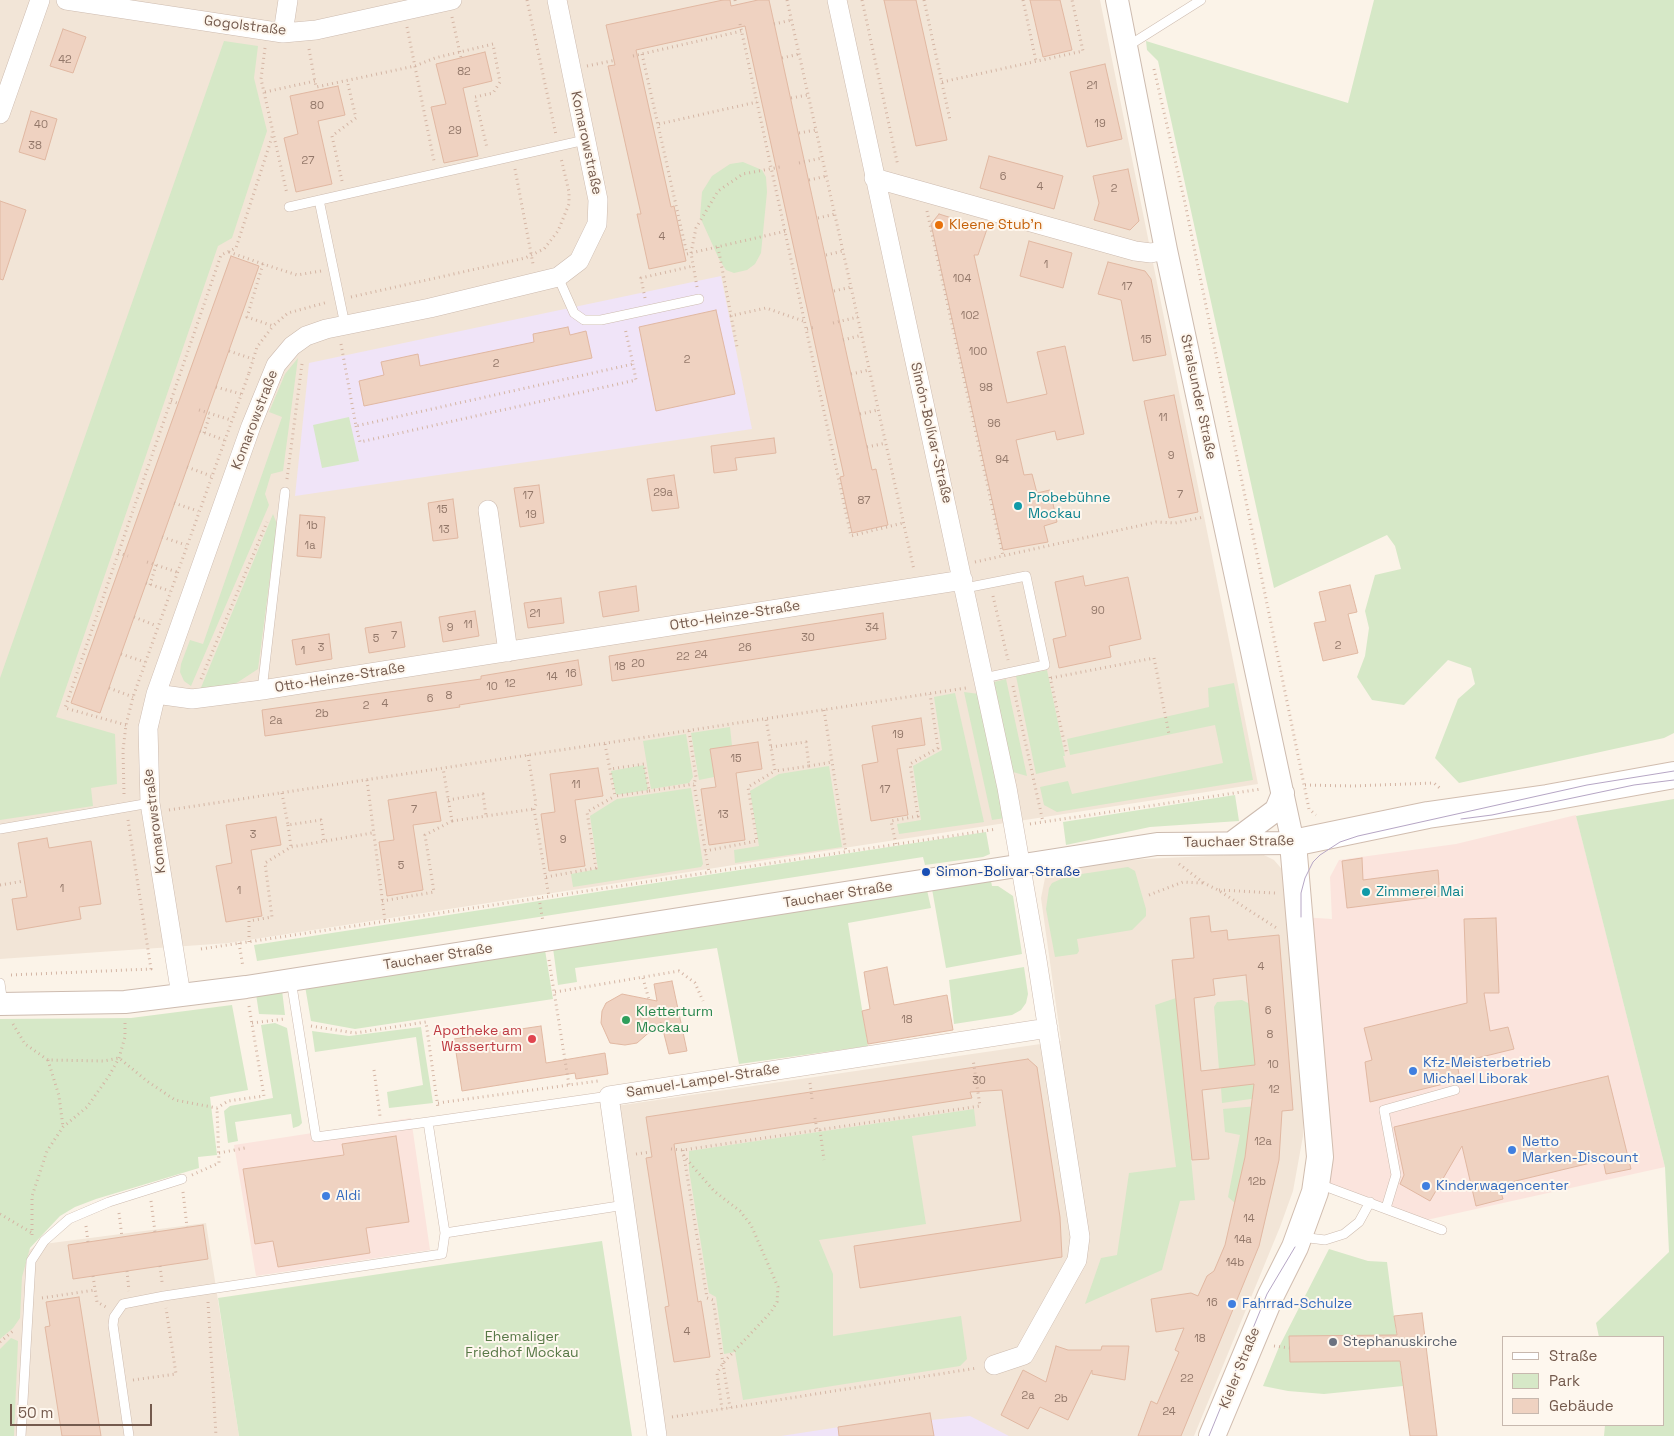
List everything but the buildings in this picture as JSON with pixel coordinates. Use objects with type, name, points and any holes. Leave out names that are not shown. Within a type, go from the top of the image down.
[{"type":"main road","name":"Tauchaer Straße","points":[[1293,842],[1428,815],[1547,798],[1674,775]]},
{"type":"main road","points":[[1293,842],[1300,906]]},
{"type":"main road","name":"Kieler Straße","points":[[1212,1436],[1271,1295],[1297,1242],[1315,1192],[1320,1157],[1300,906]]},
{"type":"street","points":[[0,114],[40,0]]},
{"type":"street","name":"Gogolstraße","points":[[66,0],[275,31],[305,31],[450,0]]},
{"type":"street","points":[[275,31],[288,0]]},
{"type":"street","name":"Komarowstraße","points":[[181,995],[151,808],[148,728],[156,694],[270,379],[282,356],[306,336],[342,326],[558,277],[579,261],[590,242],[597,224],[598,200],[556,0]]},
{"type":"street","name":"Simón-Bolívar-Straße","points":[[837,0],[874,178],[963,578],[1022,866]]},
{"type":"street","name":"Stralsunder Straße","points":[[1117,0],[1166,250],[1223,513],[1272,791],[1293,842]]},
{"type":"street","points":[[874,178],[1136,250],[1151,253],[1166,250]]},
{"type":"street","points":[[488,510],[508,652]]},
{"type":"street","name":"Otto-Heinze-Straße","points":[[156,694],[192,699],[262,690],[918,588],[963,578]]},
{"type":"street","points":[[1233,842],[1276,810],[1272,791]]},
{"type":"street","name":"Tauchaer Straße","points":[[3,999],[125,1002],[291,980],[1152,844],[1293,842]]},
{"type":"street","points":[[994,1365],[1024,1355],[1077,1260],[1080,1237],[1022,866]]},
{"type":"street","name":"Samuel-Lampel-Straße","points":[[656,1428],[609,1096],[1048,1028]]},
{"type":"lane","points":[[1125,47],[1201,0]]},
{"type":"lane","points":[[289,207],[585,140]]},
{"type":"lane","points":[[319,200],[340,299],[342,326]]},
{"type":"lane","points":[[558,277],[574,313],[584,320],[601,320],[699,299]]},
{"type":"lane","name":"Otto-Heinze-Straße","points":[[262,690],[285,492]]},
{"type":"lane","points":[[963,578],[990,583],[1026,576],[1045,665],[1010,672],[984,682]]},
{"type":"lane","points":[[0,828],[151,808]]},
{"type":"lane","points":[[291,980],[316,1137],[609,1096]]},
{"type":"lane","points":[[1386,1208],[1396,1175],[1384,1110],[1455,1090]]},
{"type":"lane","points":[[129,1436],[113,1325],[116,1313],[123,1304],[130,1301],[442,1254],[445,1233],[428,1122]]},
{"type":"lane","points":[[21,1436],[31,1261],[44,1241],[69,1219],[116,1200],[182,1180]]},
{"type":"lane","points":[[1316,1183],[1442,1230]]},
{"type":"lane","points":[[1297,1242],[1324,1240],[1344,1234],[1359,1222],[1370,1202]]},
{"type":"lane","points":[[445,1233],[625,1205]]},
{"type":"path","points":[[450,0],[461,58]]},
{"type":"path","points":[[241,314],[273,326],[288,313],[340,299],[532,256],[544,249],[552,241],[565,217],[569,204],[569,192],[527,0]]},
{"type":"path","points":[[735,0],[736,5]]},
{"type":"path","points":[[787,0],[918,588]]},
{"type":"path","points":[[862,0],[902,186]]},
{"type":"path","points":[[924,0],[950,120]]},
{"type":"path","points":[[1023,0],[1036,61]]},
{"type":"path","points":[[942,82],[1083,51],[1072,0]]},
{"type":"path","points":[[403,10],[437,174]]},
{"type":"path","points":[[774,24],[792,20]]},
{"type":"path","points":[[740,24],[851,536],[903,523]]},
{"type":"path","points":[[275,31],[261,79],[289,207]]},
{"type":"path","points":[[305,31],[317,89],[346,80],[415,66],[435,58],[492,44],[500,82],[493,93],[475,97],[490,162]]},
{"type":"path","points":[[633,56],[742,32]]},
{"type":"path","points":[[642,54],[687,254],[786,231]]},
{"type":"path","points":[[782,58],[799,54]]},
{"type":"path","points":[[571,70],[616,60]]},
{"type":"path","points":[[1154,69],[1189,222],[1309,809],[1319,818]]},
{"type":"path","points":[[345,194],[332,136],[356,118],[346,80]]},
{"type":"path","points":[[264,92],[315,81]]},
{"type":"path","points":[[791,98],[808,95]]},
{"type":"path","points":[[658,124],[757,102]]},
{"type":"path","points":[[799,133],[816,130]]},
{"type":"path","points":[[148,728],[118,724],[65,708],[222,255],[236,248],[273,134]]},
{"type":"path","points":[[512,156],[537,282]]},
{"type":"path","points":[[799,163],[822,158]]},
{"type":"path","points":[[699,299],[690,253],[696,228],[718,191],[744,174],[780,167]]},
{"type":"path","points":[[809,180],[827,176]]},
{"type":"path","points":[[922,191],[1003,556]]},
{"type":"path","points":[[818,218],[835,214]]},
{"type":"path","points":[[718,247],[736,348]]},
{"type":"path","points":[[826,255],[843,250]]},
{"type":"path","points":[[228,252],[297,275],[334,268]]},
{"type":"path","points":[[246,316],[255,282],[263,264]]},
{"type":"path","points":[[667,265],[669,272]]},
{"type":"path","points":[[648,310],[641,278],[693,266]]},
{"type":"path","points":[[834,291],[851,287]]},
{"type":"path","points":[[730,316],[766,308],[806,322]]},
{"type":"path","points":[[342,326],[360,442],[636,380],[622,315]]},
{"type":"path","points":[[833,323],[858,317]]},
{"type":"path","points":[[807,328],[815,327]]},
{"type":"path","points":[[192,699],[276,500],[285,492],[306,336]]},
{"type":"path","points":[[844,340],[862,336]]},
{"type":"path","points":[[228,351],[254,358]]},
{"type":"path","points":[[356,426],[633,364]]},
{"type":"path","points":[[851,374],[869,370]]},
{"type":"path","points":[[147,562],[177,572],[248,373]]},
{"type":"path","points":[[216,387],[241,394]]},
{"type":"path","points":[[171,400],[180,404]]},
{"type":"path","points":[[198,410],[231,420]]},
{"type":"path","points":[[860,414],[878,410]]},
{"type":"path","points":[[210,414],[202,432],[224,440]]},
{"type":"path","points":[[867,447],[886,443]]},
{"type":"path","points":[[187,467],[211,476]]},
{"type":"path","points":[[174,502],[198,511]]},
{"type":"path","points":[[963,578],[985,560],[1156,522],[1175,523],[1223,513]]},
{"type":"path","points":[[162,537],[186,546]]},
{"type":"path","points":[[118,553],[128,556]]},
{"type":"path","points":[[985,560],[1043,822]]},
{"type":"path","points":[[156,565],[148,584],[170,591]]},
{"type":"path","points":[[134,618],[157,626]]},
{"type":"path","points":[[121,654],[145,662]]},
{"type":"path","points":[[1051,678],[1154,658],[1169,734]]},
{"type":"path","points":[[1045,665],[1051,678],[1067,755]]},
{"type":"path","points":[[151,808],[282,793],[930,694],[984,682]]},
{"type":"path","points":[[109,688],[132,697]]},
{"type":"path","points":[[896,844],[891,821],[918,816],[910,764],[938,748],[930,694]]},
{"type":"path","points":[[824,710],[846,852]]},
{"type":"path","points":[[766,719],[776,771]]},
{"type":"path","points":[[688,731],[696,777],[694,784],[709,872]]},
{"type":"path","points":[[771,747],[806,742],[810,766]]},
{"type":"path","points":[[605,744],[615,796]]},
{"type":"path","points":[[528,755],[536,804],[534,809],[549,897]]},
{"type":"path","points":[[705,851],[757,841],[748,787],[776,771],[832,762]]},
{"type":"path","points":[[610,769],[644,764],[649,791]]},
{"type":"path","points":[[443,768],[452,821]]},
{"type":"path","points":[[367,780],[374,830],[372,833],[385,922]]},
{"type":"path","points":[[1305,785],[1434,783],[1446,793]]},
{"type":"path","points":[[546,877],[596,868],[587,812],[615,796],[694,784]]},
{"type":"path","points":[[201,949],[1014,826],[1272,791]]},
{"type":"path","points":[[282,793],[291,847]]},
{"type":"path","points":[[448,800],[483,794],[486,816]]},
{"type":"path","points":[[382,901],[434,892],[425,835],[452,821],[534,809]]},
{"type":"path","points":[[288,825],[321,820],[324,841]]},
{"type":"path","points":[[249,942],[249,921],[272,917],[264,863],[291,847],[372,833]]},
{"type":"path","points":[[1152,844],[1204,883],[1218,890],[1303,946]]},
{"type":"path","points":[[0,885],[24,881]]},
{"type":"path","points":[[1149,895],[1183,882],[1204,883]]},
{"type":"path","points":[[1218,890],[1300,906]]},
{"type":"path","points":[[539,898],[569,1085]]},
{"type":"path","points":[[239,943],[244,974]]},
{"type":"path","points":[[555,992],[679,971],[695,983],[703,1001]]},
{"type":"path","points":[[643,978],[649,1000]]},
{"type":"path","points":[[3,999],[11,1020],[25,1044],[48,1060],[104,1061],[119,1058]]},
{"type":"path","points":[[32,1240],[32,1196],[47,1151],[63,1127],[87,1108],[119,1058],[125,1037],[125,1002]]},
{"type":"path","points":[[119,1058],[147,1081],[175,1100],[216,1108],[228,1102],[264,1096],[248,1003]]},
{"type":"path","points":[[252,1023],[285,1019],[298,1026],[355,1033],[426,1022],[438,1103],[438,1108],[428,1109]]},
{"type":"path","points":[[671,1150],[683,1150],[980,1106],[970,1040]]},
{"type":"path","points":[[48,1060],[59,1096],[63,1127]]},
{"type":"path","points":[[374,1070],[382,1128]]},
{"type":"path","points":[[438,1103],[606,1079],[609,1096]]},
{"type":"path","points":[[187,1228],[182,1180],[219,1163],[216,1108]]},
{"type":"path","points":[[380,1116],[390,1115]]},
{"type":"path","points":[[815,1118],[824,1160]]},
{"type":"path","points":[[219,1153],[245,1148]]},
{"type":"path","points":[[683,1150],[707,1298],[713,1300],[730,1408]]},
{"type":"path","points":[[683,1154],[714,1190],[740,1211],[751,1225],[778,1287],[777,1302],[771,1312],[722,1363],[717,1373],[722,1409]]},
{"type":"path","points":[[149,1190],[155,1232]]},
{"type":"path","points":[[116,1200],[122,1237]]},
{"type":"path","points":[[0,1214],[32,1233]]},
{"type":"path","points":[[121,1382],[176,1374],[160,1266]]},
{"type":"path","points":[[127,1271],[130,1301]]},
{"type":"path","points":[[93,1276],[97,1302],[116,1313]]},
{"type":"path","points":[[29,1300],[95,1290]]},
{"type":"path","points":[[207,1290],[216,1436]]},
{"type":"path","points":[[656,1428],[722,1409],[994,1365]]},
{"type":"shaded area","points":[[0,0],[1100,0],[1258,784],[229,943],[0,959]]},
{"type":"shaded area","points":[[721,276],[752,429],[295,496],[309,363]]},
{"type":"shaded area","points":[[1576,815],[1665,1167],[1413,1223],[1316,1183],[1301,917],[1332,919],[1330,877],[1339,860],[1456,844]]},
{"type":"shaded area","points":[[1264,855],[1274,860],[1286,874],[1303,1048],[1303,1136],[1293,1191],[1280,1227],[1194,1436],[652,1436],[616,1106],[1061,1041],[1041,898],[1045,878],[1052,871],[1065,866],[1143,859]]},
{"type":"shaded area","name":"Aldi","points":[[411,1118],[430,1250],[256,1276],[234,1145]]},
{"type":"shaded area","points":[[206,1223],[239,1436],[0,1436],[0,1275],[36,1245]]},
{"type":"shaded area","points":[[930,1413],[931,1420],[970,1416],[1009,1436],[781,1436]]},
{"type":"green space","points":[[1374,0],[1674,0],[1674,733],[1664,738],[1459,783],[1435,758],[1458,699],[1475,684],[1471,668],[1448,660],[1404,705],[1372,700],[1357,677],[1365,656],[1369,628],[1365,611],[1375,575],[1401,569],[1395,546],[1387,535],[1274,588],[1158,61],[1147,50],[1146,41],[1348,103]]},
{"type":"green space","points":[[224,41],[258,46],[254,78],[267,131],[232,238],[218,246],[56,717],[115,734],[117,784],[91,788],[93,806],[0,820],[0,678]]},
{"type":"green space","points":[[743,162],[762,170],[766,177],[767,192],[761,253],[755,264],[747,270],[734,273],[726,270],[719,259],[700,217],[702,192],[712,176],[730,164]]},
{"type":"green space","points":[[298,358],[283,471],[271,474],[265,494],[269,505],[191,686],[184,681],[180,672],[181,664],[190,640],[203,644],[282,417],[269,412],[285,374]]},
{"type":"green space","points":[[349,417],[359,461],[322,468],[313,425]]},
{"type":"green space","points":[[273,514],[277,524],[258,669],[229,688],[200,690]]},
{"type":"green space","points":[[1047,670],[1066,767],[1036,774],[1016,676]]},
{"type":"green space","points":[[1006,679],[1027,776],[1013,772],[994,682]]},
{"type":"green space","points":[[1234,683],[1253,780],[1057,812],[1044,805],[1040,787],[1068,781],[1072,794],[1223,763],[1215,725],[1070,755],[1067,739],[1209,707],[1208,688]]},
{"type":"green space","points":[[964,692],[979,694],[1005,818],[992,820]]},
{"type":"green space","points":[[955,693],[984,822],[899,834],[897,824],[921,820],[913,766],[942,750],[934,697]]},
{"type":"green space","points":[[730,727],[732,746],[710,750],[714,777],[699,780],[691,733]]},
{"type":"green space","points":[[686,734],[693,777],[689,783],[651,789],[643,741]]},
{"type":"green space","points":[[644,765],[648,790],[616,795],[611,771]]},
{"type":"green space","points":[[829,766],[842,847],[735,863],[734,850],[759,846],[750,791],[779,774]]},
{"type":"green space","points":[[691,788],[703,864],[701,867],[573,887],[571,874],[598,869],[590,816],[617,799]]},
{"type":"green space","points":[[1235,795],[1239,821],[1150,827],[1066,845],[1063,822]]},
{"type":"green space","points":[[1674,799],[1674,1436],[1604,1436],[1605,1426],[1664,1426],[1664,1336],[1599,1336],[1596,1323],[1669,1252],[1665,1167],[1576,816]]},
{"type":"green space","points":[[986,832],[990,854],[983,857],[925,865],[923,857],[257,961],[254,945]]},
{"type":"green space","points":[[1128,867],[1135,871],[1146,909],[1146,916],[1132,930],[1077,939],[1079,951],[1077,954],[1055,957],[1046,909],[1049,888],[1052,883],[1068,876]]},
{"type":"green space","points":[[991,881],[992,886],[998,886],[1013,896],[1022,954],[946,968],[932,889]]},
{"type":"green space","points":[[927,890],[931,908],[848,923],[868,1046],[739,1064],[717,948],[575,968],[577,982],[558,985],[553,948]]},
{"type":"green space","points":[[545,950],[553,999],[355,1029],[311,1021],[305,986]]},
{"type":"green space","points":[[1024,967],[1028,994],[1026,1003],[1021,1010],[1012,1015],[954,1024],[949,980]]},
{"type":"green space","points":[[282,990],[285,1015],[259,1014],[256,994]]},
{"type":"green space","points":[[1176,998],[1195,1200],[1180,1201],[1162,1270],[1085,1304],[1101,1258],[1117,1255],[1129,1173],[1176,1167],[1155,1005]]},
{"type":"green space","points":[[1242,1000],[1250,1004],[1258,1098],[1222,1103],[1221,1088],[1234,1086],[1232,1068],[1219,1069],[1214,1007],[1217,1002]]},
{"type":"green space","points":[[232,1005],[248,1090],[210,1097],[217,1155],[198,1157],[199,1168],[96,1199],[75,1207],[60,1216],[30,1248],[22,1277],[20,1318],[13,1328],[0,1339],[0,1019],[131,1018]]},
{"type":"green space","points":[[275,1023],[287,1028],[302,1123],[293,1128],[291,1114],[235,1122],[238,1141],[228,1143],[224,1111],[230,1106],[273,1098],[261,1025]]},
{"type":"green space","points":[[421,1027],[433,1103],[389,1108],[387,1092],[423,1085],[416,1037],[315,1052],[312,1031],[349,1036]]},
{"type":"green space","points":[[1258,1106],[1235,1203],[1228,1197],[1240,1135],[1225,1132],[1223,1109]]},
{"type":"green space","points":[[974,1109],[976,1126],[912,1136],[926,1224],[819,1240],[833,1274],[833,1336],[961,1316],[967,1359],[960,1366],[743,1400],[735,1352],[724,1354],[716,1297],[709,1293],[689,1170],[689,1151]]},
{"type":"green space","name":"Ehemaliger Friedhof Mockau","points":[[602,1241],[632,1436],[239,1436],[218,1298]]},
{"type":"green space","points":[[1329,1249],[1368,1261],[1387,1262],[1403,1386],[1324,1394],[1288,1391],[1263,1386],[1279,1347]]},
{"type":"green space","points":[[11,1338],[18,1341],[14,1436],[0,1436],[0,1349]]},
{"type":"tram line","points":[[1301,917],[1301,893],[1305,878],[1313,862],[1340,842],[1358,836],[1587,785],[1674,771]]},
{"type":"tram line","points":[[1461,819],[1492,815],[1634,785],[1674,780]]},
{"type":"tram line","points":[[1209,1436],[1267,1294],[1295,1247]]},
{"type":"place","name":"Kleene Stub'n","points":[[939,225]]},
{"type":"place","name":"Probebühne Mockau","points":[[1018,506]]},
{"type":"place","name":"Simon-Bolivar-Straße","points":[[926,872]]},
{"type":"place","name":"Zimmerei Mai","points":[[1366,892]]},
{"type":"place","name":"Kletterturm Mockau","points":[[626,1020]]},
{"type":"place","name":"Apotheke am Wasserturm","points":[[532,1039]]},
{"type":"place","name":"Kfz-Meisterbetrieb Michael Liborak","points":[[1413,1071]]},
{"type":"place","name":"Netto Marken-Discount","points":[[1512,1150]]},
{"type":"place","name":"Kinderwagencenter","points":[[1426,1186]]},
{"type":"place","name":"Aldi","points":[[326,1196]]},
{"type":"place","name":"Fahrrad-Schulze","points":[[1232,1304]]},
{"type":"place","name":"Stephanuskirche","points":[[1333,1342]]}]
